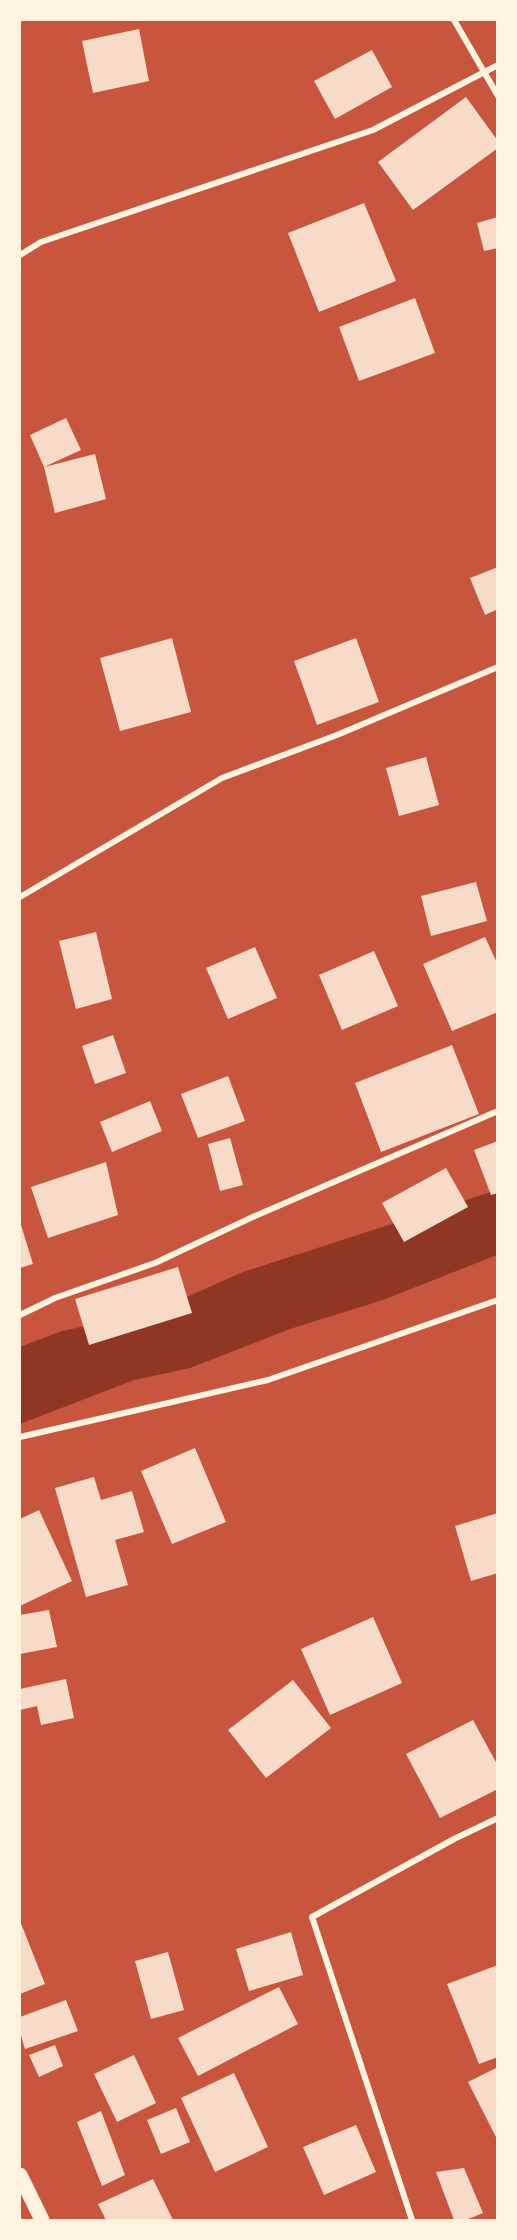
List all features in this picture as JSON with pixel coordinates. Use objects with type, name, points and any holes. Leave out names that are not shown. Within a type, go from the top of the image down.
[{"type":"main road","points":[[20,2175],[42,2220]]},
{"type":"street","points":[[454,20],[498,96]]},
{"type":"street","points":[[20,255],[41,242],[373,130],[498,64]]},
{"type":"street","points":[[20,897],[222,778],[337,735],[498,667]]},
{"type":"street","points":[[20,1315],[55,1298],[155,1263],[255,1216],[498,1111]]},
{"type":"street","points":[[20,1437],[268,1380],[498,1300]]},
{"type":"street","points":[[412,2220],[312,1917],[454,1839],[498,1818]]},
{"type":"shaded area","points":[[497,1190],[497,1255],[383,1300],[290,1329],[190,1368],[134,1380],[20,1424],[20,1347],[62,1331],[153,1312],[243,1272]]},
{"type":"building","points":[[139,29],[149,81],[93,93],[82,41]]},
{"type":"building","points":[[372,50],[392,87],[335,119],[314,81]]},
{"type":"building","points":[[466,97],[498,141],[498,148],[413,210],[378,162]]},
{"type":"building","points":[[364,203],[396,281],[319,312],[288,233]]},
{"type":"building","points":[[498,217],[498,248],[484,251],[477,223]]},
{"type":"building","points":[[415,298],[435,353],[359,381],[339,327]]},
{"type":"building","points":[[66,418],[81,450],[44,467],[30,435]]},
{"type":"building","points":[[95,454],[106,499],[55,513],[44,467]]},
{"type":"building","points":[[498,567],[498,609],[485,615],[470,578]]},
{"type":"building","points":[[172,638],[191,712],[120,731],[100,658]]},
{"type":"building","points":[[356,638],[379,702],[317,725],[294,661]]},
{"type":"building","points":[[426,757],[439,805],[399,816],[386,768]]},
{"type":"building","points":[[476,882],[487,921],[431,936],[421,896]]},
{"type":"building","points":[[96,932],[112,999],[76,1009],[59,941]]},
{"type":"building","points":[[485,937],[498,965],[498,1012],[452,1031],[423,964]]},
{"type":"building","points":[[255,947],[277,998],[228,1019],[206,968]]},
{"type":"building","points":[[374,951],[398,1006],[342,1030],[319,975]]},
{"type":"building","points":[[113,1035],[126,1073],[95,1084],[82,1046]]},
{"type":"building","points":[[452,1045],[479,1114],[381,1152],[355,1083]]},
{"type":"building","points":[[228,1076],[245,1121],[198,1138],[181,1094]]},
{"type":"building","points":[[150,1101],[162,1131],[112,1152],[100,1122]]},
{"type":"building","points":[[230,1138],[243,1185],[220,1191],[208,1144]]},
{"type":"building","points":[[498,1141],[498,1193],[491,1195],[474,1150]]},
{"type":"building","points":[[106,1162],[118,1215],[48,1238],[31,1187]]},
{"type":"building","points":[[446,1168],[468,1207],[404,1242],[382,1203]]},
{"type":"building","points":[[20,1222],[33,1264],[20,1268]]},
{"type":"building","points":[[178,1267],[192,1313],[89,1345],[75,1299]]},
{"type":"building","points":[[195,1448],[226,1522],[172,1544],[141,1471]]},
{"type":"building","points":[[94,1477],[101,1500],[132,1491],[144,1532],[115,1540],[128,1585],[86,1597],[55,1488]]},
{"type":"building","points":[[39,1510],[72,1581],[20,1606],[20,1519]]},
{"type":"building","points":[[498,1513],[498,1573],[471,1581],[455,1526]]},
{"type":"building","points":[[49,1610],[57,1647],[20,1654],[20,1615]]},
{"type":"building","points":[[373,1617],[402,1683],[330,1715],[301,1649]]},
{"type":"building","points":[[66,1679],[74,1718],[41,1725],[37,1706],[20,1710],[20,1689]]},
{"type":"building","points":[[293,1680],[331,1728],[266,1778],[228,1730]]},
{"type":"building","points":[[473,1720],[498,1766],[498,1789],[440,1818],[406,1754]]},
{"type":"building","points":[[20,1921],[45,1984],[20,1994]]},
{"type":"building","points":[[291,1932],[303,1975],[249,1991],[236,1949]]},
{"type":"building","points":[[168,1952],[184,2010],[151,2019],[135,1961]]},
{"type":"building","points":[[498,1965],[498,2057],[479,2064],[447,1984]]},
{"type":"building","points":[[279,1987],[298,2024],[198,2076],[178,2038]]},
{"type":"building","points":[[66,2000],[78,2031],[25,2049],[20,2032],[20,2017]]},
{"type":"building","points":[[55,2045],[63,2066],[39,2077],[29,2055]]},
{"type":"building","points":[[134,2055],[156,2103],[117,2122],[94,2074]]},
{"type":"building","points":[[498,2067],[498,2141],[468,2082]]},
{"type":"building","points":[[234,2073],[268,2147],[215,2172],[181,2098]]},
{"type":"building","points":[[176,2108],[190,2142],[161,2154],[147,2120]]},
{"type":"building","points":[[101,2111],[125,2175],[102,2186],[77,2122]]},
{"type":"building","points":[[356,2125],[376,2172],[324,2195],[303,2147]]},
{"type":"building","points":[[464,2168],[483,2213],[466,2220],[454,2220],[436,2172]]},
{"type":"building","points":[[153,2179],[173,2220],[106,2220],[98,2204]]}]
